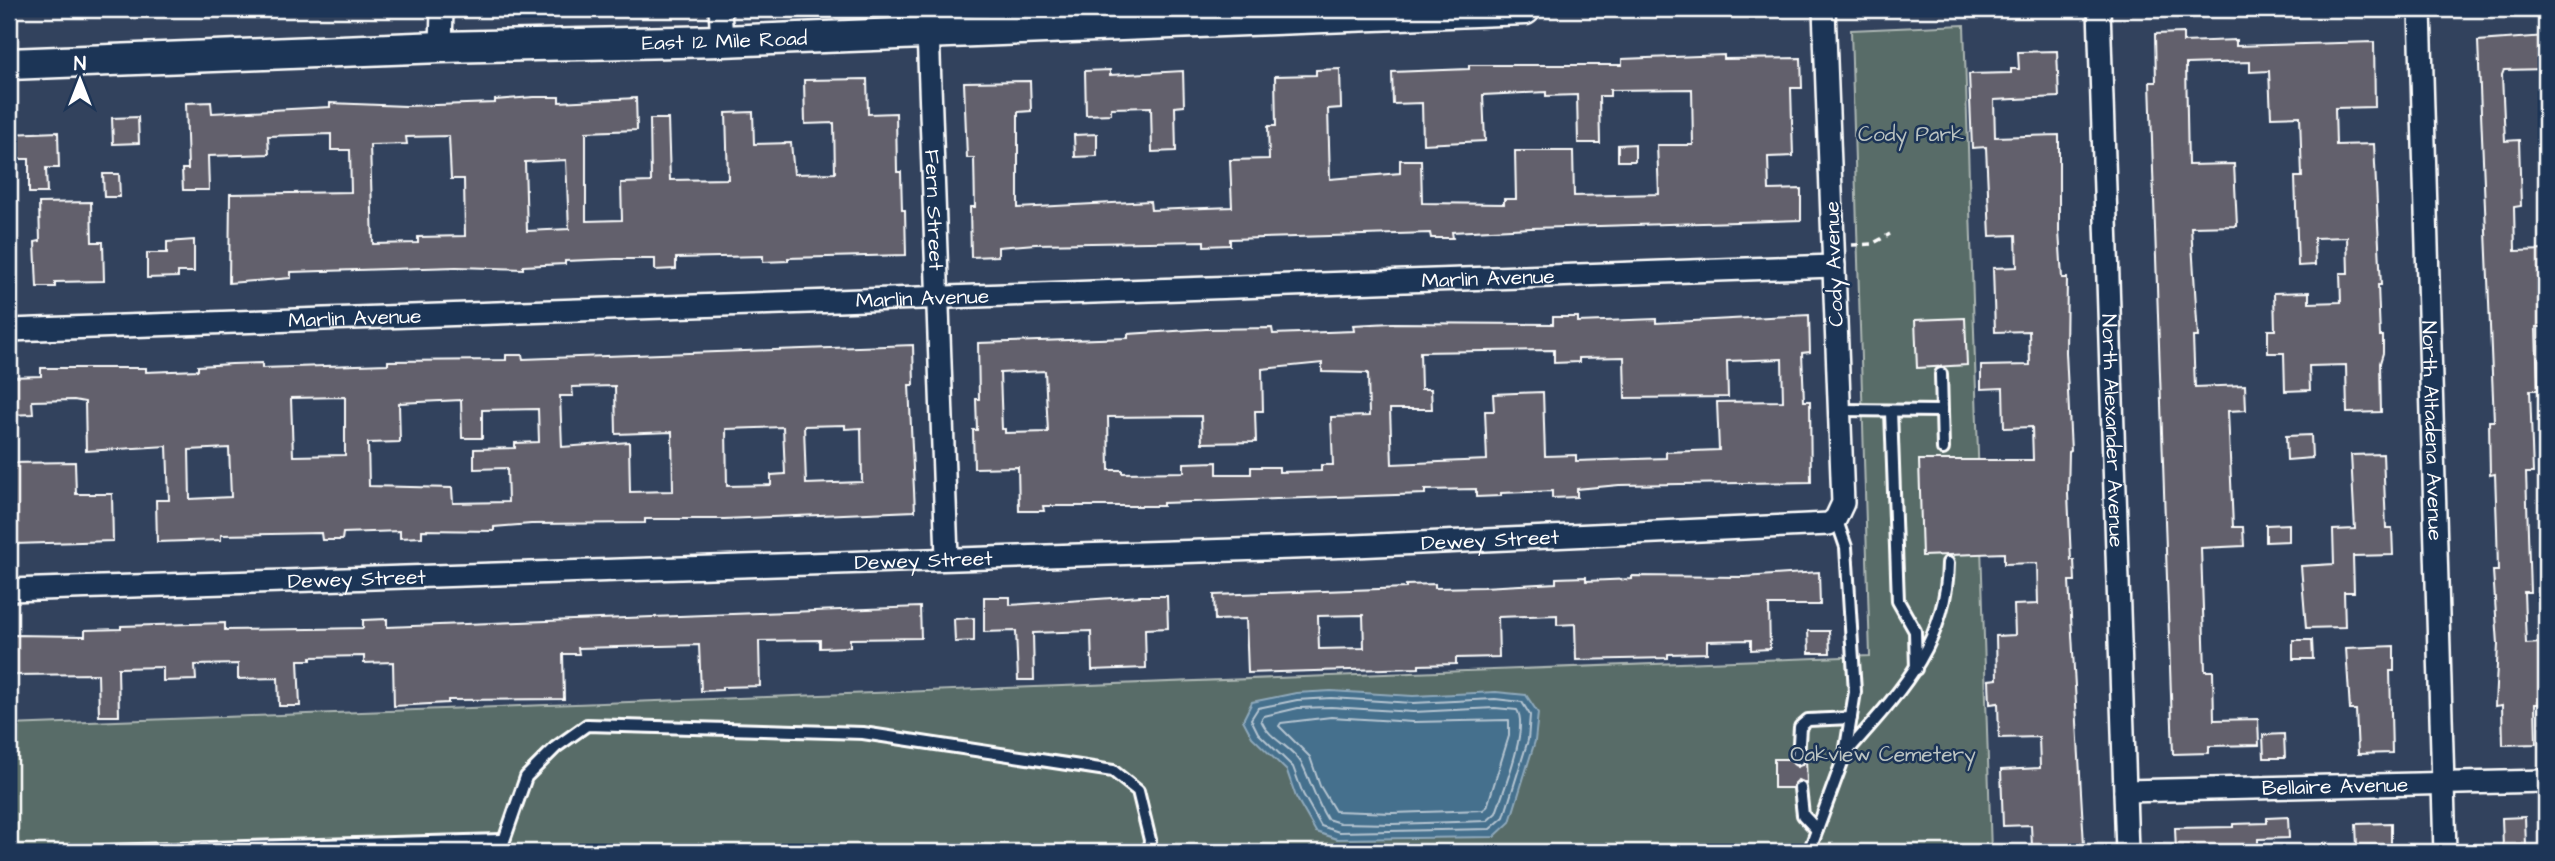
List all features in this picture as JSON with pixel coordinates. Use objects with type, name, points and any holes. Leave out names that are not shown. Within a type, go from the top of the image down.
[{"type":"main road","name":"East 12 Mile Road","points":[[9,64],[441,47],[722,41],[928,30],[999,18],[1525,9]]},
{"type":"street","points":[[441,47],[442,9]]},
{"type":"street","points":[[720,9],[722,41]]},
{"type":"street","name":"Cody Avenue","points":[[1824,9],[1843,503],[1836,519]]},
{"type":"street","name":"North Alexander Avenue","points":[[2099,9],[2127,852]]},
{"type":"street","name":"North Altadena Avenue","points":[[2420,9],[2445,852]]},
{"type":"street","name":"Fern Street","points":[[928,30],[947,557]]},
{"type":"street","name":"Marlin Avenue","points":[[9,330],[1834,266]]},
{"type":"street","name":"Dewey Street","points":[[9,590],[1355,545],[1822,526],[1836,519]]},
{"type":"street","name":"Bellaire Avenue","points":[[2125,791],[2546,781]]},
{"type":"lane","points":[[1941,373],[1943,449]]},
{"type":"lane","points":[[1839,410],[1942,411]]},
{"type":"lane","points":[[1891,411],[1898,601],[1915,631],[1916,669]]},
{"type":"lane","points":[[1809,852],[1845,754],[1855,692],[1846,547],[1836,519]]},
{"type":"lane","points":[[1845,754],[1916,669],[1939,626],[1948,591],[1948,563]]},
{"type":"lane","points":[[1798,759],[1798,738],[1801,727],[1808,720],[1851,718]]},
{"type":"lane","points":[[66,852],[501,846],[526,776],[556,747],[587,725],[863,733],[1113,771],[1138,791],[1150,840],[1149,852]]},
{"type":"lane","points":[[1800,788],[1803,815],[1817,830]]},
{"type":"path","points":[[1846,245],[1872,244],[1890,234]]},
{"type":"green space","name":"Oakview Cemetery","points":[[1964,25],[1991,852],[9,852],[9,725],[1870,656],[1851,30]]},
{"type":"water","points":[[1331,691],[1413,696],[1496,692],[1526,695],[1538,713],[1535,741],[1510,822],[1494,837],[1337,839],[1316,832],[1296,797],[1287,771],[1252,737],[1243,720],[1252,702],[1296,693]]},
{"type":"building","points":[[2183,33],[2183,42],[2236,40],[2236,46],[2374,42],[2375,107],[2335,108],[2336,145],[2374,144],[2381,285],[2378,285],[2380,336],[2383,336],[2383,353],[2380,363],[2381,412],[2347,413],[2346,365],[2309,366],[2310,390],[2285,391],[2284,353],[2268,353],[2268,330],[2275,330],[2274,293],[2309,292],[2309,303],[2341,302],[2340,273],[2348,273],[2347,237],[2314,238],[2315,265],[2298,266],[2295,177],[2302,177],[2300,116],[2271,117],[2269,71],[2250,72],[2250,62],[2186,64],[2188,165],[2234,164],[2237,226],[2191,227],[2198,337],[2193,337],[2195,387],[2245,385],[2246,410],[2228,411],[2233,527],[2243,527],[2244,546],[2201,548],[2205,671],[2213,671],[2214,720],[2258,719],[2259,745],[2209,746],[2209,753],[2173,754],[2150,82],[2156,82],[2155,34]]},
{"type":"building","points":[[2546,36],[2546,69],[2504,70],[2502,75],[2505,141],[2519,140],[2521,206],[2514,207],[2515,251],[2546,250],[2546,327],[2536,327],[2538,390],[2530,390],[2533,473],[2526,473],[2530,592],[2524,592],[2526,644],[2541,643],[2542,677],[2546,677],[2546,704],[2535,704],[2536,744],[2503,745],[2502,705],[2495,706],[2498,644],[2493,571],[2498,571],[2497,529],[2495,474],[2490,475],[2489,421],[2494,421],[2478,41]]},
{"type":"building","points":[[2057,51],[2059,97],[1994,100],[1995,137],[2059,135],[2059,231],[2062,278],[2067,278],[2066,352],[2071,451],[2068,494],[2071,560],[2074,560],[2075,581],[2069,581],[2084,845],[2032,847],[2031,825],[2003,826],[2001,770],[2040,768],[2039,737],[1999,738],[1998,703],[1990,704],[1989,680],[1997,679],[1996,636],[2015,635],[2014,605],[2038,604],[2037,563],[2004,564],[2004,553],[1922,556],[1919,460],[2033,460],[2032,427],[2004,428],[2003,388],[1981,389],[1981,366],[2030,365],[2029,331],[1995,332],[1993,268],[2017,267],[2016,235],[1990,236],[1986,147],[1972,148],[1969,74],[2011,73],[2011,69],[2019,69],[2018,52]]},
{"type":"building","points":[[1724,55],[1724,59],[1801,58],[1802,88],[1791,88],[1793,156],[1768,157],[1769,190],[1801,189],[1801,220],[1452,232],[1453,238],[1431,238],[1430,233],[1230,239],[1230,245],[1204,246],[1204,241],[1035,244],[998,247],[998,256],[971,257],[970,207],[975,207],[974,158],[967,158],[964,82],[1030,81],[1031,111],[1018,112],[1018,208],[1150,201],[1151,210],[1232,207],[1230,160],[1269,159],[1268,126],[1276,126],[1275,76],[1316,75],[1316,70],[1340,69],[1341,108],[1328,109],[1330,179],[1400,173],[1400,160],[1421,160],[1422,203],[1504,204],[1504,199],[1516,199],[1515,151],[1573,151],[1574,196],[1659,194],[1657,145],[1693,145],[1692,89],[1610,90],[1610,96],[1599,96],[1600,143],[1578,143],[1577,95],[1546,96],[1546,92],[1483,95],[1485,141],[1423,144],[1422,103],[1393,104],[1392,72],[1469,69],[1469,65],[1622,65],[1622,59]]},
{"type":"building","points":[[1110,70],[1110,75],[1183,71],[1184,106],[1175,107],[1176,151],[1152,152],[1151,107],[1111,108],[1111,114],[1086,115],[1085,71]]},
{"type":"building","points":[[867,79],[868,114],[896,113],[897,172],[901,172],[906,255],[788,258],[788,261],[763,262],[763,256],[676,258],[676,269],[655,270],[655,259],[616,259],[565,261],[565,264],[523,266],[523,269],[456,267],[291,272],[291,278],[229,283],[230,194],[351,192],[350,150],[331,150],[331,134],[268,136],[269,154],[208,156],[209,190],[183,190],[182,169],[188,169],[186,103],[211,102],[212,113],[330,107],[330,103],[406,106],[495,103],[495,100],[534,97],[559,97],[559,102],[636,98],[637,130],[586,132],[586,221],[622,220],[621,183],[651,182],[650,119],[668,119],[670,180],[728,179],[726,113],[753,112],[754,144],[791,143],[794,174],[835,173],[834,123],[805,124],[804,80]],"holes":[[[449,136],[451,179],[464,179],[465,236],[418,237],[418,243],[373,244],[370,145],[407,144],[406,137]],[[566,160],[569,229],[527,231],[525,162]]]},
{"type":"building","points":[[138,117],[139,143],[113,144],[112,118]]},
{"type":"building","points":[[58,132],[59,168],[46,168],[47,193],[29,193],[29,159],[9,159],[9,134]]},
{"type":"building","points":[[1097,134],[1097,156],[1075,157],[1074,135]]},
{"type":"building","points":[[1635,144],[1635,161],[1618,161],[1618,145]]},
{"type":"building","points":[[103,174],[119,174],[120,197],[104,197]]},
{"type":"building","points":[[91,202],[92,242],[103,242],[104,281],[55,282],[55,287],[37,287],[35,242],[40,241],[39,203]]},
{"type":"building","points":[[194,240],[194,272],[178,272],[178,277],[147,278],[147,253],[167,253],[167,242]]},
{"type":"building","points":[[1809,315],[1810,352],[1802,353],[1804,401],[1810,401],[1811,482],[1619,485],[1577,489],[1577,497],[1552,498],[1552,491],[1476,497],[1476,489],[1425,490],[1425,494],[1163,503],[1163,506],[1043,506],[1044,511],[1019,511],[1018,467],[974,468],[973,430],[977,430],[976,399],[979,399],[978,343],[1128,338],[1128,334],[1206,329],[1272,328],[1273,334],[1354,331],[1353,325],[1392,323],[1553,324],[1553,317],[1578,317],[1578,322],[1656,319],[1656,323]],"holes":[[[1554,350],[1554,363],[1579,362],[1579,358],[1624,357],[1625,398],[1728,397],[1727,361],[1782,359],[1783,401],[1717,402],[1719,450],[1666,452],[1666,458],[1576,461],[1576,455],[1545,456],[1543,392],[1493,394],[1494,411],[1485,411],[1487,460],[1392,464],[1390,409],[1432,409],[1431,389],[1421,389],[1420,352]],[[1322,363],[1322,372],[1368,373],[1369,416],[1331,417],[1333,465],[1321,465],[1321,471],[1279,472],[1279,467],[1251,467],[1251,474],[1217,474],[1217,462],[1184,463],[1184,472],[1122,473],[1122,470],[1109,470],[1108,417],[1201,416],[1202,443],[1256,442],[1255,411],[1263,411],[1262,369]],[[1045,371],[1048,432],[1005,433],[1005,429],[1002,429],[1000,373]]]},
{"type":"building","points":[[1965,318],[1967,365],[1917,368],[1915,320]]},
{"type":"building","points":[[913,345],[914,385],[909,385],[915,511],[724,519],[645,519],[645,523],[531,524],[494,527],[494,531],[422,530],[422,537],[400,538],[400,531],[343,533],[342,540],[322,540],[321,533],[221,535],[221,540],[157,542],[156,500],[169,500],[167,446],[86,451],[85,402],[32,401],[33,414],[9,415],[9,377],[41,376],[41,368],[146,368],[146,372],[198,370],[198,366],[232,364],[262,363],[262,368],[388,364],[388,361],[506,360],[506,355],[522,355],[523,359]],"holes":[[[615,386],[616,434],[672,432],[673,491],[630,492],[629,442],[562,447],[560,396],[573,396],[572,387]],[[345,397],[345,455],[293,456],[291,398]],[[461,400],[462,438],[482,438],[482,410],[538,409],[539,442],[515,443],[515,448],[474,449],[474,469],[507,468],[508,502],[453,503],[452,488],[369,486],[368,443],[400,442],[399,403]],[[845,425],[845,429],[861,428],[862,482],[806,484],[804,426]],[[783,427],[785,474],[771,475],[771,485],[727,486],[726,429]],[[229,448],[231,497],[190,499],[189,450]]]},
{"type":"building","points":[[2311,435],[2312,458],[2287,460],[2286,436]]},
{"type":"building","points":[[2383,454],[2386,528],[2392,528],[2393,555],[2353,556],[2354,592],[2344,592],[2345,627],[2306,628],[2301,566],[2334,564],[2333,530],[2355,529],[2351,455]]},
{"type":"building","points":[[75,462],[76,494],[112,494],[113,541],[15,544],[13,486],[9,486],[9,463]]},
{"type":"building","points":[[2289,524],[2289,541],[2266,542],[2266,525]]},
{"type":"building","points":[[1819,572],[1820,605],[1769,605],[1770,649],[1751,650],[1751,640],[1707,641],[1707,653],[1668,654],[1668,658],[1576,660],[1575,624],[1557,625],[1557,615],[1498,617],[1499,657],[1456,658],[1456,664],[1419,665],[1419,668],[1248,673],[1246,619],[1215,620],[1214,595],[1406,588],[1406,585],[1435,584],[1435,588],[1483,587],[1556,583],[1556,578],[1586,577],[1586,581],[1632,579],[1632,576],[1744,577]],"holes":[[[1363,615],[1364,648],[1319,649],[1318,616]]]},
{"type":"building","points":[[1167,596],[1168,628],[1145,629],[1146,668],[1092,670],[1091,631],[1033,633],[1034,680],[1018,680],[1016,631],[984,632],[984,597],[1010,597],[1010,605]]},
{"type":"building","points":[[920,607],[921,638],[850,639],[850,647],[820,648],[820,640],[759,641],[760,686],[722,687],[722,690],[701,691],[699,645],[578,648],[579,654],[563,654],[564,699],[448,700],[448,703],[394,706],[393,662],[364,663],[364,656],[311,657],[311,660],[298,660],[300,706],[279,706],[278,678],[238,679],[238,664],[195,665],[196,680],[163,681],[163,667],[118,668],[119,716],[99,716],[98,674],[14,675],[13,635],[85,636],[85,630],[121,629],[121,626],[225,623],[225,630],[363,628],[363,620],[387,619],[387,627]]},
{"type":"building","points":[[974,618],[974,641],[955,642],[954,619]]},
{"type":"building","points":[[1808,631],[1829,631],[1830,653],[1809,653]]},
{"type":"building","points":[[2293,640],[2312,640],[2313,659],[2293,659]]},
{"type":"building","points":[[2394,646],[2394,671],[2390,671],[2392,753],[2358,754],[2356,710],[2350,710],[2346,648]]},
{"type":"building","points":[[2284,734],[2285,758],[2264,758],[2263,735]]},
{"type":"building","points":[[1806,758],[1807,784],[1798,780],[1792,788],[1774,788],[1774,759],[1790,759],[1798,767]]},
{"type":"building","points":[[2288,817],[2289,838],[2258,839],[2258,845],[2213,846],[2213,852],[2176,852],[2175,828],[2233,827],[2233,824],[2267,823],[2267,818]]},
{"type":"building","points":[[2525,817],[2526,846],[2503,847],[2502,818]]},
{"type":"building","points":[[2391,823],[2391,845],[2357,846],[2356,824]]},
{"type":"park label","name":"Cody Park","points":[[1911,134]]}]
